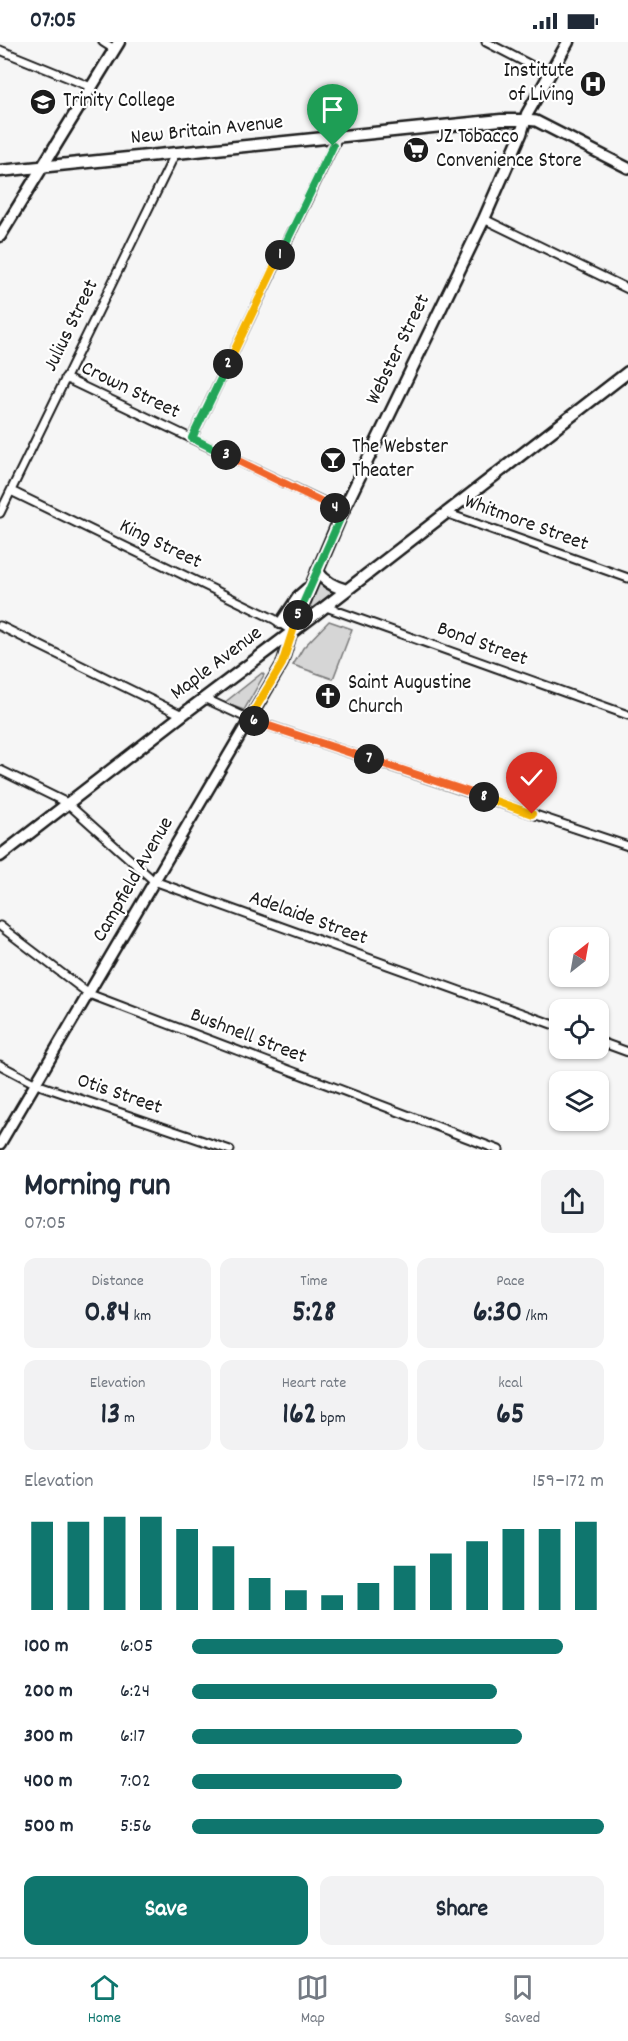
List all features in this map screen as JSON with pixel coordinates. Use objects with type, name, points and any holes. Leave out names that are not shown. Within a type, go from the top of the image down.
[{"type":"main road","name":"Webster Street","points":[[292,631],[343,512],[484,219],[525,120],[548,74],[568,42]]},
{"type":"main road","points":[[0,236],[116,46]]},
{"type":"main road","name":"New Britain Avenue","points":[[0,171],[501,120],[525,120]]},
{"type":"main road","name":"Maple Avenue","points":[[0,856],[628,372]]},
{"type":"main road","points":[[317,571],[323,579],[336,588],[347,590]]},
{"type":"main road","points":[[281,623],[301,593],[310,587]]},
{"type":"street","points":[[103,42],[116,46]]},
{"type":"street","points":[[486,42],[548,74]]},
{"type":"street","points":[[0,50],[92,87]]},
{"type":"street","points":[[525,120],[536,121],[628,168]]},
{"type":"street","points":[[192,438],[338,136]]},
{"type":"street","name":"Julius Street","points":[[0,513],[175,154]]},
{"type":"street","points":[[484,219],[628,289]]},
{"type":"street","name":"Crown Street","points":[[65,378],[343,512]]},
{"type":"street","name":"King Street","points":[[11,491],[281,623],[292,631]]},
{"type":"street","name":"Whitmore Street","points":[[446,513],[628,578]]},
{"type":"street","name":"Bond Street","points":[[326,607],[628,715]]},
{"type":"street","points":[[0,626],[182,715]]},
{"type":"street","name":"Campfield Avenue","points":[[0,1144],[282,664],[292,631]]},
{"type":"street","points":[[206,699],[249,719],[628,846]]},
{"type":"street","name":"Adelaide Street","points":[[0,770],[67,803],[154,881],[549,1023]]},
{"type":"street","name":"Bushnell Street","points":[[0,926],[89,994],[500,1150]]},
{"type":"street","points":[[609,1045],[628,1052]]},
{"type":"street","name":"Otis Street","points":[[0,1065],[36,1084],[230,1150]]},
{"type":"shaded area","points":[[319,581],[325,588],[334,592],[304,614]]},
{"type":"shaded area","points":[[329,621],[352,629],[333,679],[293,665],[303,648]]},
{"type":"shaded area","points":[[262,673],[264,675],[244,710],[224,703]]},
{"type":"place","name":"Institute of Living","points":[[593,84]]},
{"type":"place","name":"Trinity College","points":[[43,102]]},
{"type":"place","name":"JZ Tobacco Convenience Store","points":[[416,150]]},
{"type":"place","name":"The Webster Theater","points":[[333,460]]},
{"type":"place","name":"Saint Augustine Church","points":[[328,696]]},
{"type":"route","points":[[333,146],[192,438],[343,512],[294,624],[282,664],[249,719],[532,814]]}]
